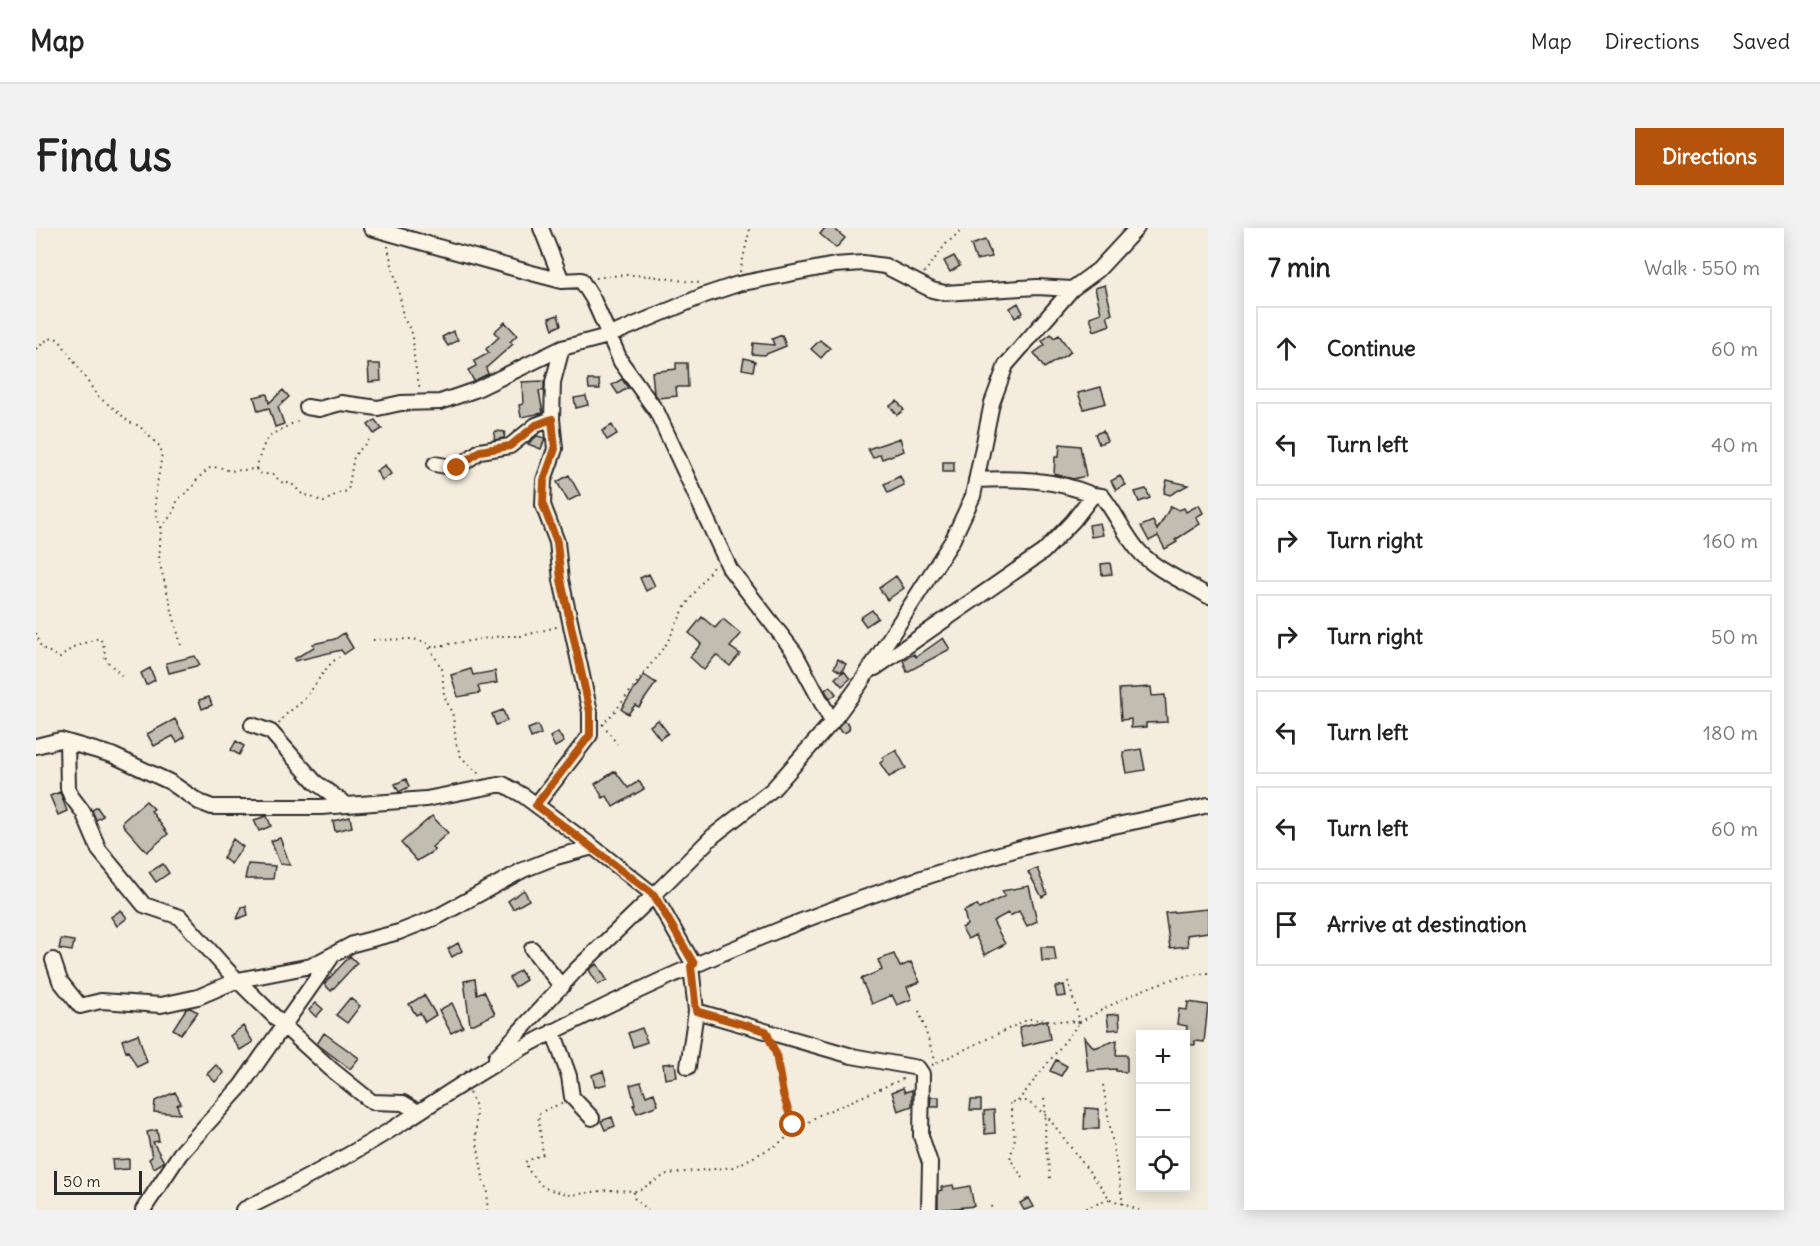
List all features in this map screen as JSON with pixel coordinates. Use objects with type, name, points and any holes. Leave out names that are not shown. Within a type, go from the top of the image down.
[{"type":"street","points":[[541,228],[562,280]]},
{"type":"street","points":[[487,1067],[577,969],[712,836],[773,789],[832,722],[867,673],[952,541],[973,496],[992,403],[1006,365],[1072,289],[1107,262],[1137,228]]},
{"type":"street","points":[[377,229],[477,259],[562,280],[581,280],[593,299],[621,363],[657,412],[730,569],[795,653],[832,722]]},
{"type":"street","points":[[313,408],[341,403],[371,408],[401,403],[437,403],[476,390],[562,348],[608,336],[675,305],[738,284],[835,265],[863,263],[885,266],[945,293],[1037,287],[1072,289]]},
{"type":"street","points":[[536,805],[590,735],[590,712],[561,580],[557,542],[543,505],[544,480],[555,449],[552,419],[554,382],[562,348]]},
{"type":"street","points":[[435,465],[457,468],[480,451],[510,446],[536,425],[552,419]]},
{"type":"street","points":[[976,480],[1053,482],[1102,496],[1139,551],[1208,596]]},
{"type":"street","points":[[867,673],[1043,552],[1073,521],[1093,495]]},
{"type":"street","points":[[252,725],[271,732],[315,782],[344,803]]},
{"type":"street","points":[[36,746],[53,740],[112,755],[170,782],[212,807],[321,807],[344,803],[426,799],[471,793],[503,784],[536,805],[654,895],[692,965],[696,1011],[687,1067]]},
{"type":"street","points":[[67,742],[68,788],[83,812],[99,850],[144,905],[180,917],[284,1026],[331,1069],[372,1102],[403,1103],[418,1112]]},
{"type":"street","points":[[243,1210],[302,1181],[418,1112],[487,1067],[553,1032],[692,965],[784,927],[954,869],[1043,842],[1208,805]]},
{"type":"street","points":[[52,960],[60,981],[80,1006],[101,1001],[161,1005],[198,998],[238,980],[311,966],[331,958],[353,944],[399,932],[437,917],[523,870],[556,857],[593,847]]},
{"type":"street","points":[[532,950],[562,987]]},
{"type":"street","points":[[143,1210],[180,1154],[241,1086],[331,958]]},
{"type":"street","points":[[696,1011],[852,1056],[921,1071],[921,1136],[930,1163],[929,1210]]},
{"type":"street","points":[[553,1032],[569,1076],[572,1097],[592,1118]]},
{"type":"path","points":[[738,284],[750,228]]},
{"type":"path","points":[[917,282],[946,244],[964,228]]},
{"type":"path","points":[[377,229],[404,308],[402,315],[413,336],[414,359],[422,404]]},
{"type":"path","points":[[581,280],[624,274],[651,274],[702,283]]},
{"type":"path","points":[[36,349],[48,339],[56,338],[99,398],[106,401],[110,408],[125,416],[128,422],[139,424],[159,446],[162,458],[155,483],[153,513],[161,528],[159,561],[181,645]]},
{"type":"path","points":[[256,469],[263,442],[268,436],[313,408]]},
{"type":"path","points":[[256,469],[259,473],[273,476],[282,483],[291,483],[301,493],[324,501],[338,493],[348,491],[354,456],[369,440]]},
{"type":"path","points":[[161,528],[173,513],[178,499],[210,468],[219,467],[230,471],[256,469]]},
{"type":"path","points":[[590,735],[603,724],[667,643],[686,605],[721,553]]},
{"type":"path","points":[[431,647],[501,636],[522,636],[555,626],[572,626]]},
{"type":"path","points":[[36,633],[37,642],[41,647],[60,658],[73,647],[99,638],[104,643],[106,660],[124,678]]},
{"type":"path","points":[[373,640],[413,639],[426,642],[431,647],[442,669],[444,695],[453,716],[456,743],[461,756],[470,768],[484,778],[503,784]]},
{"type":"path","points":[[271,732],[287,712],[308,696],[316,680],[323,676],[330,663],[339,657]]},
{"type":"path","points":[[603,724],[616,744]]},
{"type":"path","points":[[1018,1101],[1080,1022],[1126,996],[1188,975],[1208,973]]},
{"type":"path","points":[[1068,981],[1080,1022]]},
{"type":"path","points":[[919,1011],[936,1063]]},
{"type":"path","points":[[572,1097],[538,1115],[543,1154],[525,1162],[528,1171],[543,1187],[571,1195],[607,1190],[634,1191],[646,1187],[667,1174],[734,1167],[798,1130],[817,1116],[921,1071],[1029,1019],[1080,1022]]},
{"type":"path","points":[[766,1031],[776,1054],[790,1117],[798,1130]]},
{"type":"path","points":[[463,1081],[476,1106],[476,1137],[489,1200],[487,1210]]},
{"type":"path","points":[[1103,1085],[1123,1204]]},
{"type":"path","points":[[1044,1099],[1050,1181]]},
{"type":"path","points":[[1023,1178],[1010,1159],[1015,1138],[1010,1102],[1018,1101],[1026,1101],[1047,1116],[1110,1199],[1139,1210]]},
{"type":"path","points":[[634,1191],[634,1198],[648,1210]]},
{"type":"path","points":[[1081,1210],[1110,1199]]},
{"type":"path","points":[[991,1206],[992,1210]]},
{"type":"building","points":[[825,228],[833,228],[845,238],[836,248],[820,234]]},
{"type":"building","points":[[985,240],[992,257],[976,260],[971,245]]},
{"type":"building","points":[[954,256],[960,266],[950,272],[944,261]]},
{"type":"building","points":[[1105,285],[1112,314],[1107,316],[1110,325],[1094,331],[1090,317],[1101,313],[1095,288]]},
{"type":"building","points":[[1018,303],[1023,313],[1015,318],[1010,308]]},
{"type":"building","points":[[558,315],[561,325],[553,329],[549,318]]},
{"type":"building","points":[[505,322],[517,335],[510,342],[513,344],[486,368],[488,374],[474,381],[468,370],[476,366],[474,361],[489,353],[486,349],[499,337],[494,332]]},
{"type":"building","points":[[453,331],[458,340],[448,346],[442,337]]},
{"type":"building","points":[[1051,334],[1054,338],[1059,335],[1071,352],[1044,368],[1034,353],[1045,345],[1042,341]]},
{"type":"building","points":[[782,335],[786,346],[764,355],[752,354],[753,343],[774,345],[772,339]]},
{"type":"building","points":[[820,340],[830,348],[821,358],[811,349]]},
{"type":"building","points":[[744,358],[755,361],[753,371],[742,369]]},
{"type":"building","points":[[676,363],[687,363],[688,387],[676,387],[677,396],[658,398],[654,393],[652,372],[676,369]]},
{"type":"building","points":[[368,364],[380,364],[381,381],[369,382]]},
{"type":"building","points":[[622,379],[628,388],[618,394],[612,385]]},
{"type":"building","points":[[588,380],[599,380],[600,389],[589,389]]},
{"type":"building","points":[[544,381],[544,391],[539,391],[543,413],[521,417],[519,405],[523,404],[522,382]]},
{"type":"building","points":[[1101,387],[1106,403],[1084,409],[1078,393]]},
{"type":"building","points":[[283,390],[289,397],[278,407],[284,424],[275,427],[269,408],[258,411],[254,397],[267,394],[269,403]]},
{"type":"building","points":[[586,396],[588,405],[576,408],[574,398]]},
{"type":"building","points":[[897,401],[904,410],[897,415],[890,406]]},
{"type":"building","points":[[375,420],[382,429],[374,434],[368,425]]},
{"type":"building","points":[[612,425],[617,434],[607,440],[602,431]]},
{"type":"building","points":[[495,431],[505,432],[504,438],[494,440]]},
{"type":"building","points":[[1103,431],[1107,441],[1099,444],[1095,434]]},
{"type":"building","points":[[537,436],[545,438],[541,449],[528,444]]},
{"type":"building","points":[[900,438],[904,451],[882,459],[880,454],[873,458],[868,449]]},
{"type":"building","points":[[1060,444],[1080,446],[1086,476],[1073,479],[1054,474],[1055,457],[1059,457]]},
{"type":"building","points":[[943,462],[954,462],[954,472],[943,472]]},
{"type":"building","points":[[385,465],[391,474],[382,480],[376,471]]},
{"type":"building","points":[[569,475],[580,495],[568,501],[557,482]]},
{"type":"building","points":[[900,476],[904,485],[888,493],[884,484]]},
{"type":"building","points":[[1120,476],[1126,485],[1116,490],[1111,481]]},
{"type":"building","points":[[1167,480],[1188,485],[1170,495],[1164,493]]},
{"type":"building","points":[[1146,489],[1150,498],[1139,502],[1135,492]]},
{"type":"building","points":[[1199,505],[1203,513],[1196,517],[1200,524],[1165,549],[1158,536],[1149,541],[1141,526],[1153,521],[1157,530],[1171,506],[1179,510],[1184,508],[1186,512]]},
{"type":"building","points":[[1100,523],[1103,535],[1091,537],[1089,525]]},
{"type":"building","points":[[1110,563],[1112,574],[1102,575],[1101,564]]},
{"type":"building","points":[[649,574],[655,586],[646,591],[640,578]]},
{"type":"building","points":[[896,576],[904,588],[887,600],[879,588]]},
{"type":"building","points":[[872,610],[878,618],[866,626],[860,618]]},
{"type":"building","points":[[702,617],[715,628],[723,619],[741,634],[730,647],[740,654],[730,666],[716,655],[704,670],[690,657],[701,644],[689,633]]},
{"type":"building","points":[[344,633],[353,648],[344,654],[341,650],[295,661],[294,659],[314,647],[313,644],[335,639]]},
{"type":"building","points":[[943,638],[950,649],[907,672],[903,660],[914,654],[916,657]]},
{"type":"building","points":[[195,656],[200,665],[169,673],[166,663]]},
{"type":"building","points":[[838,659],[846,664],[841,672],[834,668]]},
{"type":"building","points":[[150,668],[155,680],[146,685],[141,673]]},
{"type":"building","points":[[471,669],[473,675],[495,671],[497,683],[478,686],[480,693],[458,697],[451,675]]},
{"type":"building","points":[[844,671],[850,679],[842,686],[835,678]]},
{"type":"building","points":[[644,675],[656,683],[639,707],[635,705],[628,714],[621,709]]},
{"type":"building","points":[[830,686],[836,694],[830,699],[825,690]]},
{"type":"building","points":[[1151,687],[1152,696],[1165,695],[1167,722],[1146,723],[1146,727],[1131,728],[1131,719],[1121,720],[1119,689]]},
{"type":"building","points":[[209,697],[212,705],[202,709],[199,700]]},
{"type":"building","points":[[503,710],[507,721],[496,725],[492,714]]},
{"type":"building","points":[[175,719],[185,737],[177,742],[173,736],[154,746],[147,734]]},
{"type":"building","points":[[658,720],[668,733],[660,739],[650,726]]},
{"type":"building","points":[[844,722],[848,723],[848,731],[844,732],[840,731],[839,727],[840,723]]},
{"type":"building","points":[[538,725],[541,734],[531,738],[528,729]]},
{"type":"building","points":[[558,732],[564,742],[555,747],[550,737]]},
{"type":"building","points":[[236,741],[244,746],[239,755],[231,750]]},
{"type":"building","points":[[1141,749],[1145,770],[1127,773],[1123,752]]},
{"type":"building","points":[[896,750],[906,768],[889,777],[880,763],[884,760],[883,757]]},
{"type":"building","points":[[615,771],[628,788],[639,781],[644,789],[613,807],[607,796],[603,798],[595,784]]},
{"type":"building","points":[[406,779],[409,787],[399,792],[395,784]]},
{"type":"building","points":[[60,792],[67,811],[58,815],[50,796]]},
{"type":"building","points":[[146,801],[154,809],[151,811],[168,834],[147,852],[123,825],[123,821]]},
{"type":"building","points":[[97,807],[103,816],[96,820],[92,810]]},
{"type":"building","points":[[267,816],[271,826],[259,831],[254,820]]},
{"type":"building","points":[[432,816],[448,833],[432,847],[435,850],[417,861],[401,843]]},
{"type":"building","points":[[350,817],[352,827],[335,831],[333,821]]},
{"type":"building","points":[[280,838],[290,865],[280,864],[271,841]]},
{"type":"building","points":[[233,839],[243,847],[231,864],[223,858]]},
{"type":"building","points":[[163,864],[169,873],[156,882],[149,872]]},
{"type":"building","points":[[248,864],[275,866],[273,879],[245,879]]},
{"type":"building","points":[[1037,868],[1047,894],[1042,897],[1028,872]]},
{"type":"building","points":[[1029,886],[1037,921],[1027,926],[1019,911],[1010,916],[1008,913],[993,921],[1005,944],[985,955],[975,935],[968,939],[962,928],[967,925],[964,911],[977,905],[979,909],[1005,896],[1002,891]]},
{"type":"building","points":[[524,890],[529,900],[513,909],[508,901]]},
{"type":"building","points":[[246,906],[248,915],[237,919],[242,907]]},
{"type":"building","points":[[1208,909],[1208,932],[1187,935],[1188,946],[1170,948],[1165,913]]},
{"type":"building","points":[[121,910],[127,918],[117,926],[111,917]]},
{"type":"building","points":[[61,939],[74,941],[72,951],[59,949]]},
{"type":"building","points":[[458,943],[462,951],[452,957],[448,949]]},
{"type":"building","points":[[1041,947],[1054,947],[1056,961],[1042,961]]},
{"type":"building","points":[[894,954],[900,967],[911,962],[920,982],[907,987],[912,999],[897,1005],[892,995],[872,1004],[861,979],[882,970],[878,960]]},
{"type":"building","points":[[350,956],[357,963],[331,991],[324,984]]},
{"type":"building","points":[[597,964],[607,980],[598,985],[589,970]]},
{"type":"building","points":[[520,970],[526,980],[515,987],[509,978]]},
{"type":"building","points":[[475,979],[477,994],[484,991],[495,1014],[470,1024],[464,981]]},
{"type":"building","points":[[1064,985],[1066,996],[1057,997],[1055,987]]},
{"type":"building","points":[[424,995],[436,1015],[425,1022],[420,1013],[416,1015],[409,1004]]},
{"type":"building","points":[[350,998],[360,1006],[347,1023],[336,1015]]},
{"type":"building","points":[[1188,1002],[1208,1005],[1204,1042],[1195,1041],[1195,1045],[1190,1044],[1190,1030],[1187,1030],[1187,1026],[1177,1024],[1179,1009],[1187,1010]]},
{"type":"building","points":[[316,1003],[323,1009],[316,1017],[309,1010]]},
{"type":"building","points":[[452,1003],[463,1027],[451,1033],[439,1010]]},
{"type":"building","points":[[190,1008],[198,1012],[181,1034],[173,1029],[186,1009]]},
{"type":"building","points":[[1119,1014],[1120,1029],[1109,1030],[1107,1015]]},
{"type":"building","points":[[1047,1020],[1050,1039],[1023,1046],[1019,1027]]},
{"type":"building","points":[[243,1026],[253,1042],[240,1050],[230,1036]]},
{"type":"building","points":[[642,1028],[647,1042],[633,1047],[628,1033]]},
{"type":"building","points":[[324,1033],[359,1058],[350,1069],[317,1044]]},
{"type":"building","points":[[138,1034],[147,1062],[137,1067],[128,1051],[126,1052],[122,1040]]},
{"type":"building","points":[[1084,1036],[1094,1048],[1117,1040],[1116,1055],[1127,1055],[1127,1072],[1116,1071],[1116,1069],[1088,1071]]},
{"type":"building","points":[[1056,1060],[1067,1066],[1061,1076],[1050,1071]]},
{"type":"building","points":[[675,1063],[677,1077],[665,1079],[663,1064]]},
{"type":"building","points":[[216,1065],[224,1073],[215,1082],[207,1074]]},
{"type":"building","points":[[603,1071],[607,1084],[595,1087],[592,1075]]},
{"type":"building","points":[[641,1082],[646,1096],[654,1093],[658,1105],[637,1113],[633,1105],[635,1104],[630,1085]]},
{"type":"building","points":[[903,1088],[905,1092],[912,1090],[912,1106],[898,1111],[892,1092]]},
{"type":"building","points":[[175,1092],[181,1103],[177,1105],[180,1114],[154,1112],[155,1101]]},
{"type":"building","points":[[931,1097],[939,1097],[939,1107],[930,1107]]},
{"type":"building","points":[[971,1100],[981,1100],[981,1110],[970,1110]]},
{"type":"building","points":[[1085,1108],[1099,1109],[1099,1129],[1084,1129]]},
{"type":"building","points":[[994,1110],[995,1133],[985,1134],[984,1111]]},
{"type":"building","points":[[612,1117],[615,1126],[605,1130],[601,1121]]},
{"type":"building","points":[[157,1130],[159,1141],[153,1142],[164,1162],[154,1168],[149,1159],[152,1157],[147,1132]]},
{"type":"building","points":[[129,1159],[129,1169],[113,1170],[112,1160]]},
{"type":"building","points":[[953,1185],[954,1189],[970,1186],[974,1206],[938,1210],[938,1191],[942,1190],[941,1187]]},
{"type":"building","points":[[1029,1198],[1034,1207],[1024,1210],[1020,1203]]},
{"type":"route","points":[[457,468],[487,448],[510,446],[536,425],[552,419],[555,449],[544,480],[543,505],[557,542],[558,566],[575,639],[591,726],[590,735],[536,805],[654,895],[694,964],[691,966],[696,1011],[766,1031],[776,1054],[783,1094],[793,1125]]}]
